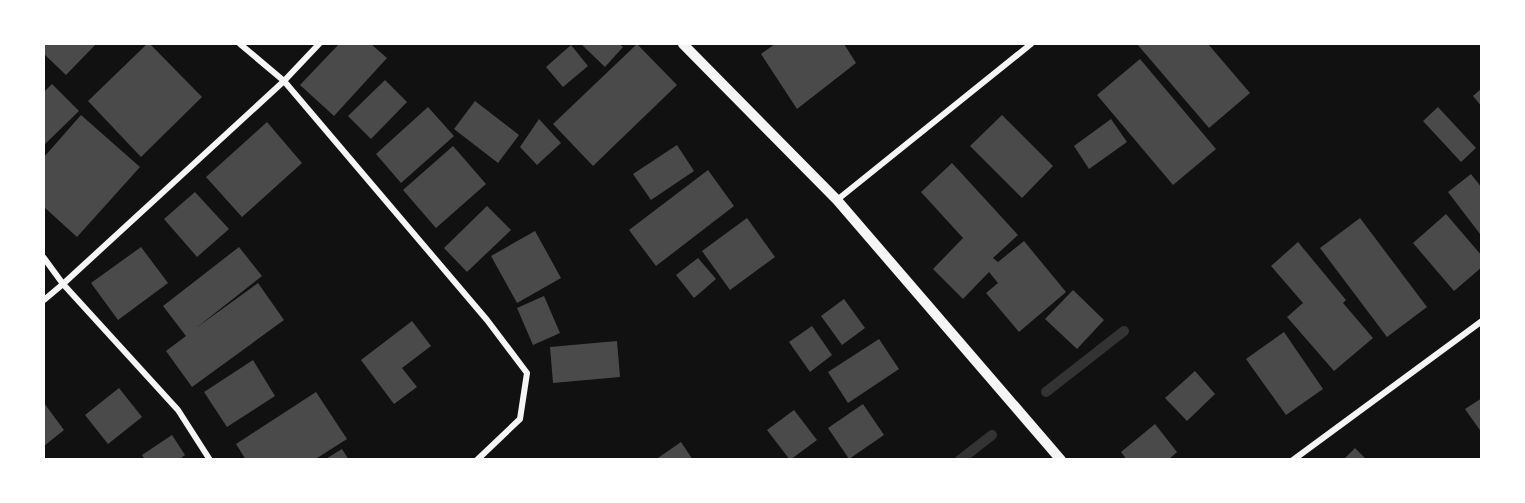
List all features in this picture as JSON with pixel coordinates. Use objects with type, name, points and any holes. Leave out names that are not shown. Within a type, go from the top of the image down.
[{"type":"street","points":[[240,44],[284,81],[487,320],[528,373],[520,419],[477,459]]},
{"type":"street","points":[[44,300],[284,81],[319,44]]},
{"type":"street","points":[[683,44],[837,200],[1061,459]]},
{"type":"street","points":[[837,200],[1031,44]]},
{"type":"street","points":[[44,258],[63,284],[178,410],[210,459]]},
{"type":"street","points":[[1293,459],[1482,321]]},
{"type":"building","points":[[44,44],[96,44],[66,75],[44,54]]},
{"type":"building","points":[[147,44],[150,44],[202,97],[141,157],[88,101]]},
{"type":"building","points":[[339,44],[371,44],[387,58],[334,116],[300,85]]},
{"type":"building","points":[[581,44],[619,44],[623,47],[605,67]]},
{"type":"building","points":[[637,44],[677,85],[593,166],[553,124]]},
{"type":"building","points":[[775,44],[844,44],[856,63],[797,109],[761,54]]},
{"type":"building","points":[[1137,44],[1208,44],[1250,93],[1209,128]]},
{"type":"building","points":[[571,45],[588,66],[563,87],[546,67]]},
{"type":"building","points":[[1140,59],[1216,149],[1173,185],[1097,95]]},
{"type":"building","points":[[385,80],[407,102],[371,139],[348,116]]},
{"type":"building","points":[[52,84],[79,111],[44,145],[44,92]]},
{"type":"building","points":[[1482,88],[1482,107],[1473,96]]},
{"type":"building","points":[[475,101],[519,135],[498,163],[454,129]]},
{"type":"building","points":[[428,107],[454,136],[401,183],[376,154]]},
{"type":"building","points":[[1438,107],[1476,148],[1461,162],[1423,121]]},
{"type":"building","points":[[81,115],[140,167],[77,237],[44,207],[44,157]]},
{"type":"building","points":[[1002,115],[1053,166],[1022,198],[970,146]]},
{"type":"building","points":[[539,119],[561,143],[537,165],[520,147]]},
{"type":"building","points":[[1111,119],[1127,142],[1089,169],[1074,146]]},
{"type":"building","points":[[267,122],[302,163],[242,217],[206,177]]},
{"type":"building","points":[[677,145],[694,171],[651,200],[633,174]]},
{"type":"building","points":[[453,146],[486,184],[436,228],[403,190]]},
{"type":"building","points":[[952,163],[1018,235],[993,258],[998,262],[1024,241],[1066,292],[1019,332],[986,293],[998,283],[989,272],[963,299],[933,269],[963,238],[921,192]]},
{"type":"building","points":[[708,170],[734,206],[656,266],[629,230]]},
{"type":"building","points":[[1471,174],[1482,188],[1480,234],[1448,192]]},
{"type":"building","points":[[195,192],[229,229],[197,257],[164,219]]},
{"type":"building","points":[[487,206],[511,230],[467,272],[444,248]]},
{"type":"building","points":[[1446,214],[1482,256],[1482,267],[1454,291],[1413,243]]},
{"type":"building","points":[[747,218],[775,257],[730,290],[702,251]]},
{"type":"building","points":[[1360,218],[1427,307],[1387,337],[1320,248]]},
{"type":"building","points":[[535,231],[561,278],[517,303],[491,256]]},
{"type":"building","points":[[1298,242],[1346,300],[1343,303],[1373,338],[1334,371],[1287,317],[1303,303],[1271,266]]},
{"type":"building","points":[[141,247],[168,283],[118,320],[91,283]]},
{"type":"building","points":[[239,247],[262,276],[196,328],[258,283],[284,320],[192,387],[166,351],[186,336],[163,306]]},
{"type":"building","points":[[698,258],[716,279],[694,298],[676,275]]},
{"type":"building","points":[[1073,290],[1104,320],[1077,349],[1045,319]]},
{"type":"building","points":[[544,296],[560,333],[533,345],[517,308]]},
{"type":"building","points":[[844,299],[865,328],[842,345],[821,316]]},
{"type":"building","points":[[412,321],[431,346],[402,368],[417,387],[394,404],[361,360]]},
{"type":"building","points":[[812,326],[832,355],[810,372],[789,342]]},
{"type":"building","points":[[1284,332],[1323,389],[1286,415],[1246,359]]},
{"type":"building","points":[[879,339],[899,369],[848,403],[828,372]]},
{"type":"building","points":[[617,341],[620,377],[553,383],[550,347]]},
{"type":"building","points":[[253,360],[275,396],[227,427],[204,392]]},
{"type":"building","points":[[1195,371],[1215,394],[1187,421],[1165,398]]},
{"type":"building","points":[[119,388],[142,417],[108,444],[85,415]]},
{"type":"building","points":[[316,392],[347,439],[314,460],[246,460],[236,444]]},
{"type":"building","points":[[1482,398],[1482,433],[1465,409]]},
{"type":"building","points":[[44,403],[64,430],[44,446]]},
{"type":"building","points":[[863,404],[884,435],[849,459],[828,428]]},
{"type":"building","points":[[794,410],[817,440],[790,460],[767,430]]},
{"type":"building","points":[[1155,424],[1177,452],[1168,460],[1127,460],[1121,452]]},
{"type":"building","points":[[172,435],[185,455],[179,460],[145,460],[142,455]]},
{"type":"building","points":[[681,442],[693,460],[655,460]]},
{"type":"building","points":[[1355,448],[1367,460],[1343,460]]},
{"type":"building","points":[[342,449],[349,460],[324,460]]},
{"type":"waterway","points":[[1046,392],[1124,331]]},
{"type":"waterway","points":[[960,460],[992,435]]}]
